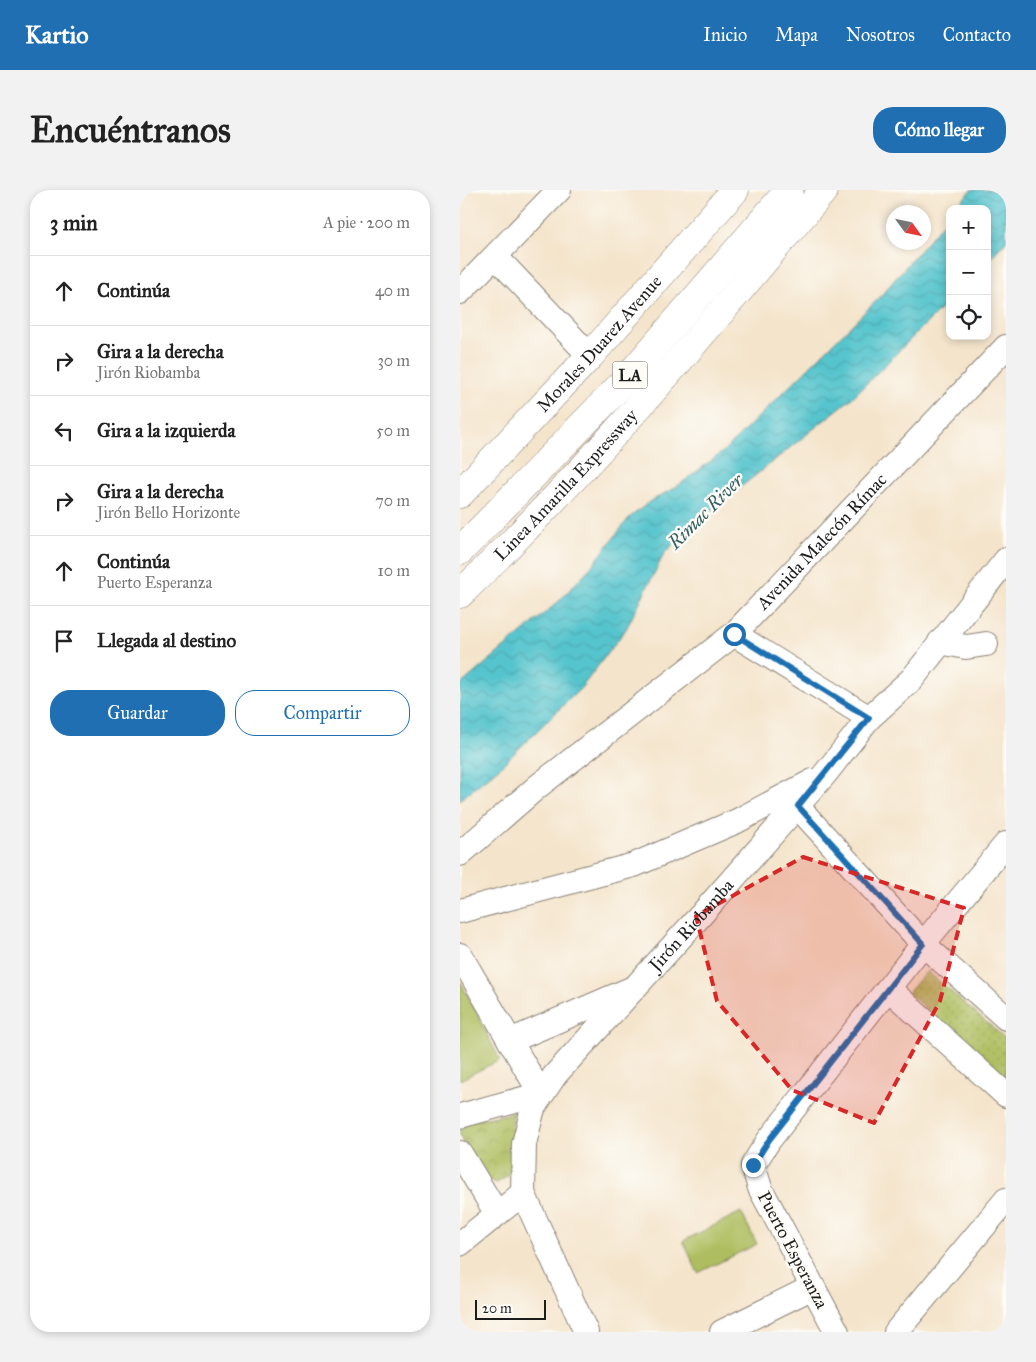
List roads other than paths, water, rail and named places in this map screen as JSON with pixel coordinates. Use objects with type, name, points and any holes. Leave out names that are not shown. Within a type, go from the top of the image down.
[{"type":"main road","name":"Morales Duarez Avenue","points":[[460,494],[590,356],[735,190]]},
{"type":"main road","name":"Linea Amarilla Expressway","points":[[460,550],[623,383],[789,190]]},
{"type":"main road","name":"Linea Amarilla Expressway","points":[[460,594],[611,438],[693,346],[824,190]]},
{"type":"street","points":[[460,292],[559,190]]},
{"type":"street","points":[[496,257],[590,356]]},
{"type":"street","name":"Avenida Malecón Rímac","points":[[460,854],[537,787],[734,634],[1006,347]]},
{"type":"street","name":"Jirón Riobamba","points":[[586,1332],[523,1193],[524,1144],[533,1108],[555,1075],[798,806],[869,718],[912,679],[1006,560]]},
{"type":"street","points":[[734,634],[869,718]]},
{"type":"street","points":[[940,642],[966,647],[986,644]]},
{"type":"street","points":[[460,911],[634,865],[737,820],[825,774]]},
{"type":"street","points":[[798,806],[923,944],[1006,1018]]},
{"type":"street","name":"Puerto Esperanza","points":[[837,1332],[760,1188],[753,1165],[769,1140],[923,944],[1006,844]]},
{"type":"street","points":[[460,955],[541,1094],[460,1116]]},
{"type":"street","points":[[510,1041],[637,986]]},
{"type":"street","points":[[889,989],[1006,1095]]},
{"type":"street","points":[[460,1153],[496,1214]]},
{"type":"street","points":[[460,1244],[523,1193]]},
{"type":"street","points":[[896,1332],[1006,1200]]},
{"type":"street","points":[[722,1332],[813,1287]]},
{"type":"water","points":[[971,190],[1006,190],[1006,241],[991,258],[991,205],[958,205]]},
{"type":"water","name":"Rimac River","points":[[946,220],[946,304],[852,398],[686,531],[664,554],[626,629],[582,687],[501,766],[460,800],[460,685],[558,602],[591,567],[629,518],[648,503],[679,485],[724,451],[879,298],[920,250],[931,250],[931,237]]}]
